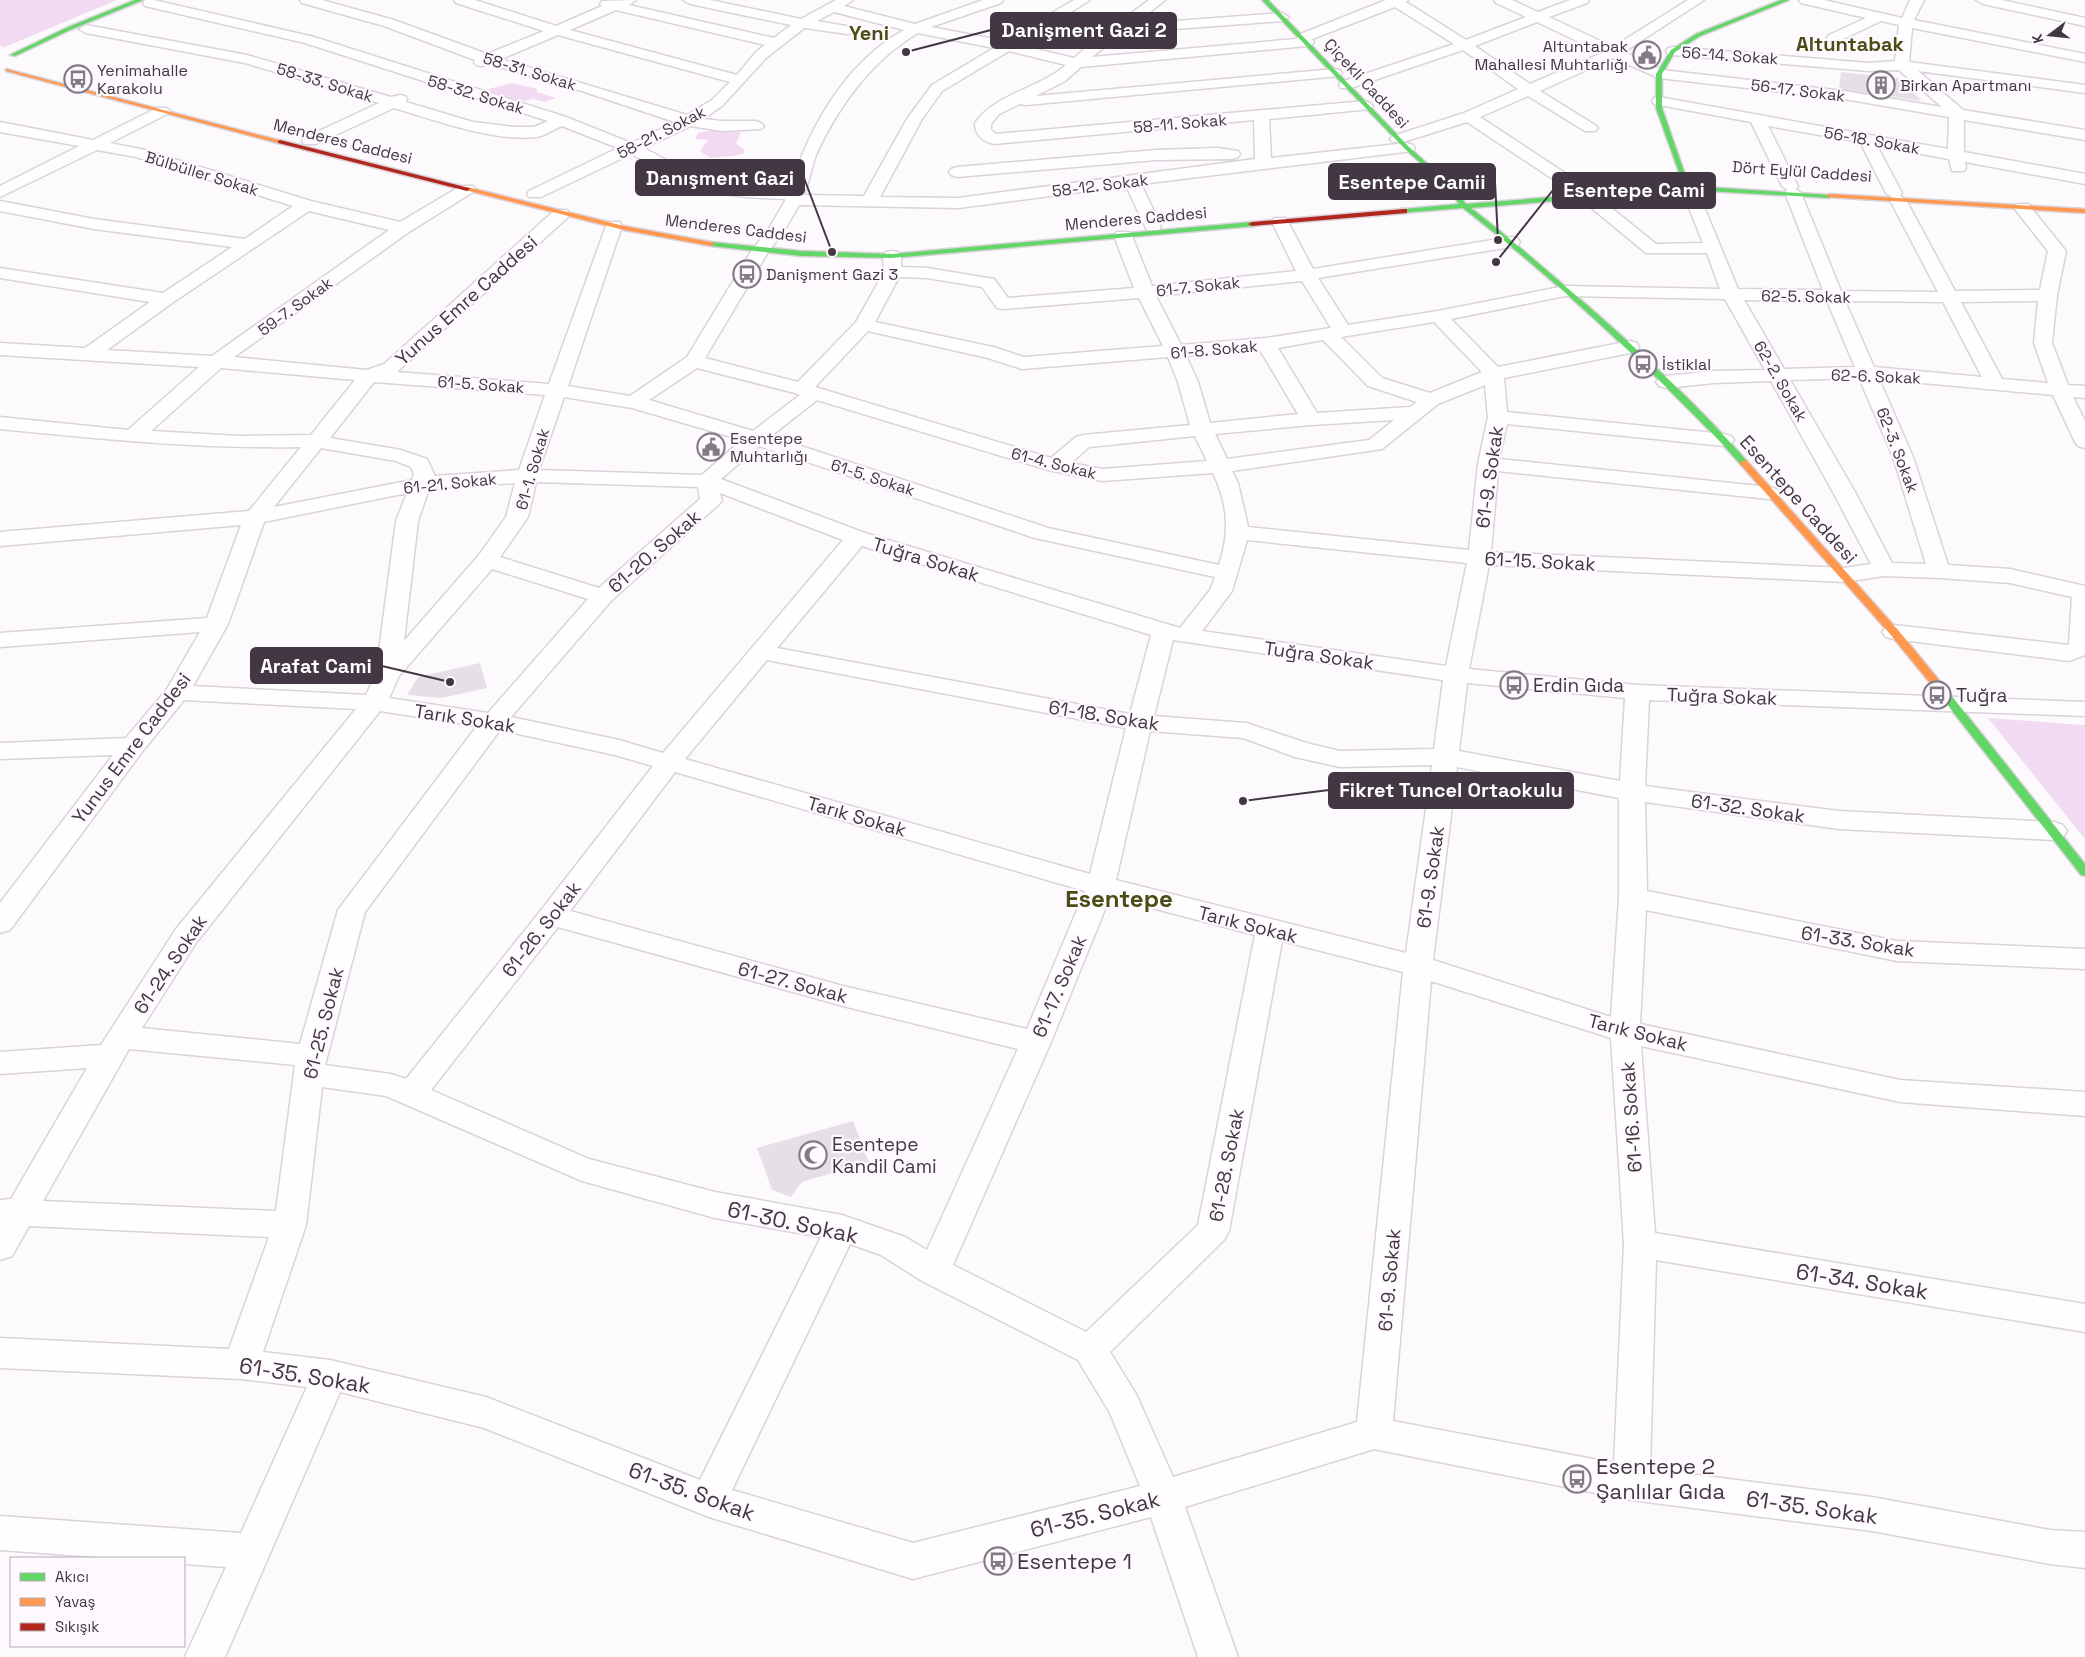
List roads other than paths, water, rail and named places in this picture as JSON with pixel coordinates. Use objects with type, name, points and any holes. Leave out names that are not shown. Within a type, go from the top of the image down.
[{"type":"main road","name":"Çiçekli Caddesi","points":[[1265,0],[1402,144],[1449,186]]},
{"type":"main road","points":[[1686,184],[1658,101],[1659,74],[1673,51],[1698,35],[1786,0]]},
{"type":"main road","points":[[3,71],[32,61],[48,47],[149,1]]},
{"type":"main road","points":[[6,55],[68,29],[149,1]]},
{"type":"main road","points":[[6,55],[32,61]]},
{"type":"main road","name":"Menderes Caddesi","points":[[3,71],[68,84],[162,111],[561,214],[679,239],[765,245],[891,248],[1476,201]]},
{"type":"main road","name":"Menderes Caddesi","points":[[108,84],[180,107],[310,141],[686,230],[765,245],[893,264],[1123,236],[1280,222],[1460,202]]},
{"type":"main road","name":"Dört Eylül Caddesi","points":[[1476,201],[1686,184],[1792,189],[2022,208],[2085,211]]},
{"type":"main road","points":[[1449,186],[1476,201],[1511,242]]},
{"type":"main road","name":"Esentepe Caddesi","points":[[1449,186],[1460,202],[1511,242],[1630,347],[1724,440],[1894,632],[1955,706],[2085,872]]},
{"type":"main road","name":"Dört Eylül Caddesi","points":[[1896,197],[2085,206]]},
{"type":"street","name":"58-31. Sokak","points":[[307,0],[417,32],[487,59],[690,120],[722,126],[756,126]]},
{"type":"street","points":[[461,0],[553,30],[680,66],[740,80]]},
{"type":"street","points":[[596,0],[614,6],[777,42]]},
{"type":"street","points":[[310,141],[487,59],[629,0]]},
{"type":"street","points":[[690,0],[731,4],[803,23],[847,30]]},
{"type":"street","name":"58-21. Sokak","points":[[535,194],[690,120],[717,103],[761,55],[777,42],[803,23],[846,0]]},
{"type":"street","points":[[634,402],[694,361],[794,197],[809,155],[828,118],[848,89],[890,46],[917,29],[996,0]]},
{"type":"street","points":[[869,202],[928,99],[944,83],[1083,0]]},
{"type":"street","points":[[1013,102],[1060,78],[1096,46],[1158,0]]},
{"type":"street","name":"56-17. Sokak","points":[[1501,0],[1659,74],[1844,95],[1957,112],[2085,135]]},
{"type":"street","points":[[1346,85],[1465,44],[1582,0]]},
{"type":"street","name":"58-12. Sokak","points":[[794,197],[869,202],[958,203],[1402,144],[1530,91],[1613,53],[1697,0]]},
{"type":"street","points":[[1806,0],[1906,23],[2085,58]]},
{"type":"street","points":[[1917,0],[1906,23],[1902,64],[1957,112],[1957,162]]},
{"type":"street","points":[[1983,0],[2085,22]]},
{"type":"street","name":"58-32. Sokak","points":[[149,1],[309,40],[561,120],[630,148],[702,183],[723,189],[794,197]]},
{"type":"street","points":[[831,7],[917,29],[1007,46],[1077,63],[1305,40],[1397,1],[1465,44],[1530,91],[1590,128]]},
{"type":"street","points":[[1120,28],[1282,16]]},
{"type":"street","points":[[1834,38],[1878,17]]},
{"type":"street","name":"58-33. Sokak","points":[[86,29],[246,59],[471,126],[515,132],[537,132],[561,120]]},
{"type":"street","name":"56-14. Sokak","points":[[1673,51],[1869,67],[1902,64],[2085,89]]},
{"type":"street","points":[[1013,102],[1335,73]]},
{"type":"street","name":"56-18. Sokak","points":[[1658,101],[1865,138],[1957,162],[2085,179]]},
{"type":"street","name":"58-11. Sokak","points":[[1013,102],[994,111],[983,123],[982,130],[986,135],[994,139],[1366,106]]},
{"type":"street","points":[[0,192],[162,111]]},
{"type":"street","points":[[957,172],[1120,157],[1217,152],[1244,157],[1259,164],[1261,116]]},
{"type":"street","points":[[1469,116],[1581,191],[1652,249],[1713,248]]},
{"type":"street","name":"62-3. Sokak","points":[[1757,119],[1792,189],[1834,296],[1903,457],[1939,570]]},
{"type":"street","name":"Bülbüller Sokak","points":[[0,127],[139,153],[306,205],[403,228]]},
{"type":"street","points":[[1865,138],[1995,383]]},
{"type":"street","points":[[1132,181],[1154,226]]},
{"type":"street","name":"62-2. Sokak","points":[[1686,184],[1732,295],[1844,492],[1884,569]]},
{"type":"street","name":"59-7. Sokak","points":[[133,436],[217,361],[403,228],[467,189]]},
{"type":"street","points":[[88,355],[306,205]]},
{"type":"street","points":[[0,206],[94,224],[247,244]]},
{"type":"street","points":[[2022,208],[2057,251],[2048,295],[2043,343],[2061,390],[2085,442]]},
{"type":"street","name":"Yunus Emre Caddesi","points":[[0,923],[13,889],[177,692],[216,624],[255,517],[315,441],[369,376],[391,368],[561,214]]},
{"type":"street","points":[[1280,222],[1336,334],[1375,382],[1431,400]]},
{"type":"street","name":"61-1. Sokak","points":[[374,703],[388,674],[487,560],[517,517],[527,476],[614,226]]},
{"type":"street","points":[[1123,236],[1145,292],[1188,382],[1203,430],[1228,483],[1238,532],[1221,591],[1175,634]]},
{"type":"street","name":"61-7. Sokak","points":[[893,264],[926,273],[988,283],[1003,304],[1145,292],[1306,274],[1511,242]]},
{"type":"street","points":[[706,481],[808,391],[864,325],[893,264]]},
{"type":"street","points":[[0,273],[166,300]]},
{"type":"street","name":"62-5. Sokak","points":[[1565,291],[1948,297],[2048,295]]},
{"type":"street","name":"61-8. Sokak","points":[[864,325],[993,354],[1022,363],[1266,344],[1438,316],[1565,291]]},
{"type":"street","points":[[1438,316],[1494,374]]},
{"type":"street","points":[[1266,344],[1310,419]]},
{"type":"street","name":"61-4. Sokak","points":[[694,361],[808,391],[1055,466],[1102,475],[1220,466],[1375,445],[1431,400],[1494,374],[1630,347]]},
{"type":"street","name":"61-5. Sokak","points":[[0,350],[217,361],[369,376],[556,390],[634,402],[756,438],[1042,533],[1227,572]]},
{"type":"street","name":"62-6. Sokak","points":[[1666,382],[1714,377],[1866,372],[2085,392]]},
{"type":"street","name":"61-9. Sokak","points":[[1374,1434],[1418,966],[1456,675],[1479,558],[1488,464],[1498,417],[1494,374]]},
{"type":"street","points":[[1055,466],[1083,441],[1310,419],[1414,413]]},
{"type":"street","points":[[1498,417],[1724,440]]},
{"type":"street","points":[[0,423],[133,436],[238,442],[315,441],[401,456],[420,463],[424,474],[407,521],[388,674]]},
{"type":"street","points":[[1488,464],[1770,493]]},
{"type":"street","name":"61-21. Sokak","points":[[0,539],[255,517],[421,484],[467,479],[527,476],[706,481]]},
{"type":"street","name":"Tuğra Sokak","points":[[706,481],[857,538],[1175,634],[1456,675],[1637,692],[1955,706],[2085,709]]},
{"type":"street","name":"61-20. Sokak","points":[[494,721],[603,596],[711,501],[706,481]]},
{"type":"street","name":"61-15. Sokak","points":[[1238,532],[1479,558],[1844,575],[1884,569],[1939,570],[2010,576],[2084,593]]},
{"type":"street","name":"61-26. Sokak","points":[[411,1094],[552,916],[668,762],[763,652],[857,538]]},
{"type":"street","points":[[487,560],[603,596]]},
{"type":"street","points":[[1894,632],[2069,654],[2080,649],[2084,593]]},
{"type":"street","points":[[0,640],[216,624]]},
{"type":"street","name":"61-17. Sokak","points":[[934,1271],[1036,1042],[1101,886],[1140,723],[1175,634]]},
{"type":"street","name":"61-18. Sokak","points":[[763,652],[1140,723],[1246,732],[1304,751],[1340,759],[1446,757]]},
{"type":"street","name":"Tarık Sokak","points":[[177,692],[374,703],[494,721],[618,748],[1101,886],[1418,966],[1625,1032],[1900,1091],[2085,1104]]},
{"type":"street","name":"61-16. Sokak","points":[[1631,1483],[1640,1244],[1625,1032],[1633,898],[1632,792],[1637,692]]},
{"type":"street","name":"61-24. Sokak","points":[[0,1247],[10,1212],[186,936],[374,703]]},
{"type":"street","name":"61-25. Sokak","points":[[240,1364],[290,1225],[310,1065],[352,910],[494,721]]},
{"type":"street","points":[[0,751],[133,746]]},
{"type":"street","name":"61-32. Sokak","points":[[1446,757],[1632,792],[1839,820],[2054,831]]},
{"type":"street","name":"61-33. Sokak","points":[[1633,898],[1898,950],[2085,959]]},
{"type":"street","name":"61-27. Sokak","points":[[552,916],[842,996],[1036,1042]]},
{"type":"street","name":"61-28. Sokak","points":[[1090,1350],[1213,1231],[1270,930]]},
{"type":"street","name":"61-30. Sokak","points":[[0,1063],[116,1046],[310,1065],[391,1085],[582,1170],[715,1205],[842,1228],[893,1246],[934,1271],[1090,1350]]},
{"type":"street","points":[[10,1212],[290,1225]]},
{"type":"street","points":[[709,1500],[842,1228]]},
{"type":"street","name":"61-34. Sokak","points":[[1640,1244],[2085,1318]]},
{"type":"street","points":[[1090,1350],[1124,1405],[1163,1497],[1218,1657]]},
{"type":"street","name":"61-35. Sokak","points":[[0,1353],[240,1364],[330,1375],[486,1413],[709,1500],[913,1561],[1163,1497],[1374,1434],[1631,1483],[1872,1514],[2050,1547],[2085,1550]]},
{"type":"street","points":[[205,1657],[330,1375]]},
{"type":"street","points":[[0,1533],[252,1551]]},
{"type":"place","name":"Danişment Gazi 2","points":[[906,52]]},
{"type":"place","name":"Altuntabak Mahallesi Muhtarlığı","points":[[1647,55]]},
{"type":"place","name":"Yenimahalle Karakolu","points":[[78,79]]},
{"type":"place","name":"Birkan Apartmanı","points":[[1881,85]]},
{"type":"place","name":"Esentepe Camii","points":[[1498,240]]},
{"type":"place","name":"Danışment Gazi","points":[[832,252]]},
{"type":"place","name":"Esentepe Cami","points":[[1496,262]]},
{"type":"place","name":"Danişment Gazi 3","points":[[747,274]]},
{"type":"place","name":"İstiklal","points":[[1643,364]]},
{"type":"place","name":"Esentepe Muhtarlığı","points":[[711,447]]},
{"type":"place","name":"Arafat Cami","points":[[450,682]]},
{"type":"place","name":"Erdin Gıda","points":[[1514,685]]},
{"type":"place","name":"Tuğra","points":[[1937,695]]},
{"type":"place","name":"Fikret Tuncel Ortaokulu","points":[[1243,801]]},
{"type":"place","name":"Esentepe Kandil Cami","points":[[813,1155]]},
{"type":"place","name":"Esentepe 2 Şanlılar Gıda","points":[[1577,1479]]},
{"type":"place","name":"Esentepe 1","points":[[998,1561]]},
{"type":"district","name":"Yeni","points":[[869,33]]},
{"type":"district","name":"Altuntabak","points":[[1850,44]]},
{"type":"district","name":"Esentepe","points":[[1119,899]]}]
